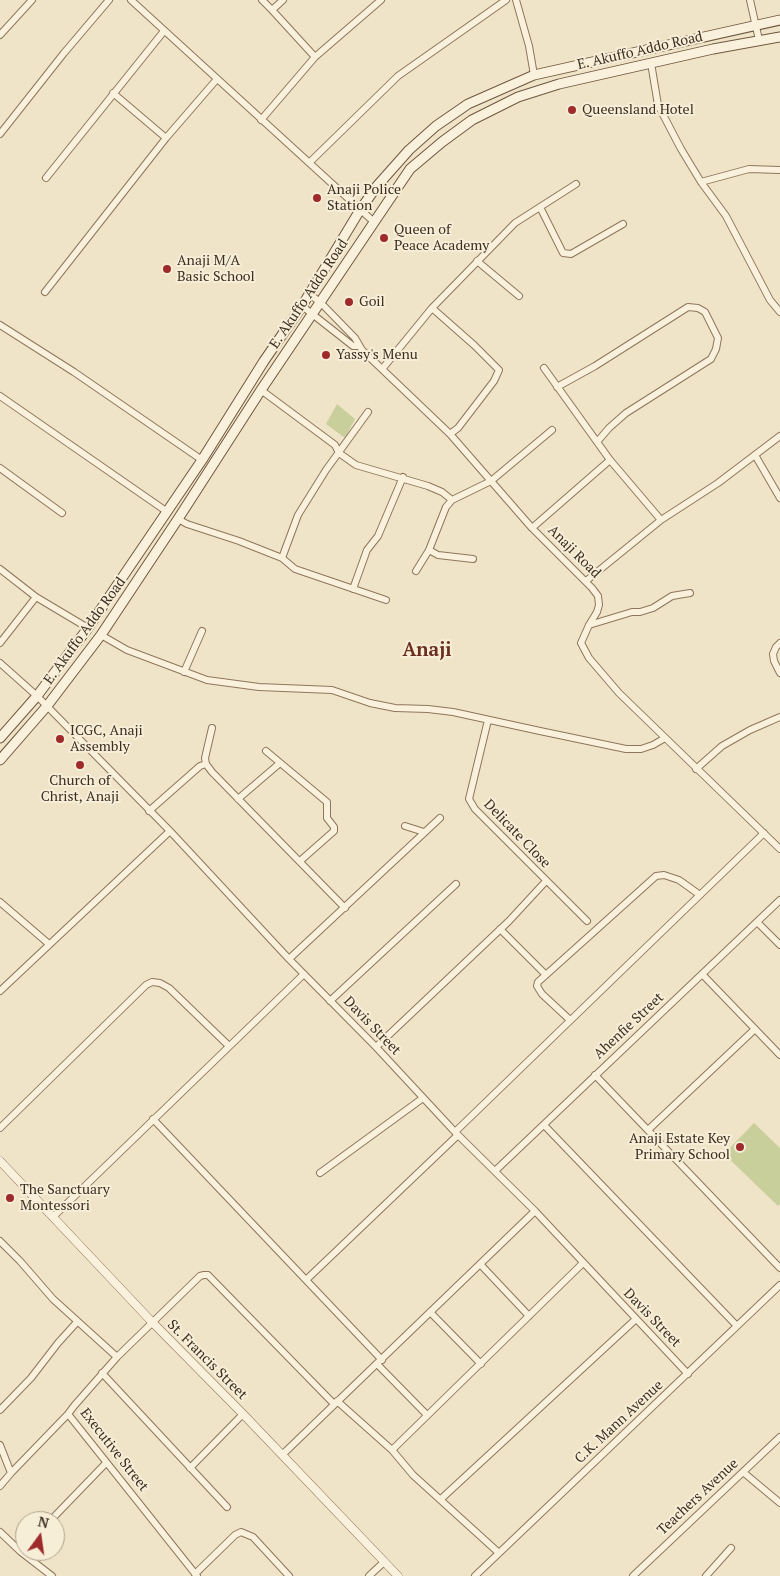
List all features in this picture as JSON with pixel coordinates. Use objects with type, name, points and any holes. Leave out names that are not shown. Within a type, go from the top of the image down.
[{"type":"main road","name":"E. Akuffo Addo Road","points":[[0,738],[37,696],[88,628],[202,460],[264,361],[302,306],[360,210],[377,186],[409,150],[436,126],[468,104],[534,75],[780,20]]},
{"type":"main road","name":"E. Akuffo Addo Road","points":[[0,760],[47,706],[101,635],[261,390],[410,169],[472,120],[518,97],[559,84],[780,37]]},
{"type":"street","points":[[0,35],[32,0]]},
{"type":"street","points":[[0,134],[109,0]]},
{"type":"street","points":[[131,0],[374,222]]},
{"type":"street","points":[[262,0],[315,57]]},
{"type":"street","points":[[272,10],[283,0]]},
{"type":"street","points":[[261,120],[315,57],[381,0]]},
{"type":"street","points":[[310,162],[398,76],[506,0]]},
{"type":"street","points":[[516,0],[529,46],[534,75]]},
{"type":"street","points":[[750,0],[759,40]]},
{"type":"street","points":[[46,178],[164,30]]},
{"type":"street","points":[[651,63],[658,105],[701,182],[726,216],[770,300],[780,312]]},
{"type":"street","points":[[44,292],[166,138],[217,79]]},
{"type":"street","points":[[113,93],[166,138]]},
{"type":"street","points":[[701,182],[749,169],[780,170]]},
{"type":"street","points":[[383,368],[432,308],[515,223],[576,184]]},
{"type":"street","points":[[540,207],[563,253],[571,254],[623,224]]},
{"type":"street","points":[[477,261],[519,296]]},
{"type":"street","name":"Anaji Road","points":[[309,294],[320,302],[356,338],[359,346],[450,434],[532,528],[586,581],[598,596],[599,605],[598,612],[589,625],[581,643],[589,658],[619,693],[780,849]]},
{"type":"street","name":"Anaji Road","points":[[302,306],[353,346],[359,346]]},
{"type":"street","points":[[557,387],[595,366],[688,307],[698,308],[705,312],[718,338],[712,359],[626,413],[597,442]]},
{"type":"street","points":[[432,308],[499,370],[494,380],[458,428],[450,434]]},
{"type":"street","points":[[0,325],[74,372],[202,460]]},
{"type":"street","points":[[544,368],[610,460],[661,520]]},
{"type":"street","points":[[261,390],[335,444],[339,453],[356,465],[403,477],[428,486],[442,492],[452,500]]},
{"type":"street","points":[[0,396],[166,511]]},
{"type":"street","points":[[282,558],[298,515],[368,412]]},
{"type":"street","points":[[416,571],[428,550],[446,507],[452,500],[491,481],[552,430]]},
{"type":"street","points":[[586,581],[661,520],[718,483],[780,436]]},
{"type":"street","points":[[755,455],[780,498]]},
{"type":"street","points":[[532,528],[610,460]]},
{"type":"street","points":[[0,468],[62,513]]},
{"type":"street","points":[[352,589],[367,550],[378,536],[403,477]]},
{"type":"street","points":[[178,519],[187,524],[239,541],[282,558],[295,569],[386,600]]},
{"type":"street","points":[[428,550],[438,555],[473,559]]},
{"type":"street","points":[[0,569],[36,598],[88,628]]},
{"type":"street","points":[[589,625],[632,612],[653,608],[672,596],[690,593]]},
{"type":"street","points":[[0,643],[36,598]]},
{"type":"street","points":[[184,672],[202,631]]},
{"type":"street","points":[[101,635],[127,650],[208,680],[259,687],[332,690],[370,703],[394,708],[444,710],[626,748],[641,749],[665,738]]},
{"type":"street","points":[[780,643],[776,646],[773,654],[780,673]]},
{"type":"street","name":"Davis Street","points":[[0,663],[37,696],[170,831],[289,959],[376,1047],[457,1134],[534,1211],[688,1374]]},
{"type":"street","points":[[696,769],[722,746],[750,730],[780,717]]},
{"type":"street","name":"Delicate Close","points":[[488,720],[468,799],[475,809],[587,921]]},
{"type":"street","points":[[212,728],[205,758],[206,764],[345,908]]},
{"type":"street","points":[[266,751],[327,802],[327,818],[334,827],[334,831],[300,861]]},
{"type":"street","points":[[238,799],[280,763]]},
{"type":"street","points":[[150,811],[200,766],[206,764]]},
{"type":"street","points":[[289,959],[440,818]]},
{"type":"street","points":[[405,826],[424,832]]},
{"type":"street","points":[[0,991],[170,831]]},
{"type":"street","points":[[306,1280],[457,1134],[570,1020],[764,833]]},
{"type":"street","points":[[570,1020],[542,994],[537,986],[538,982],[656,876],[664,875],[679,880],[700,894]]},
{"type":"street","points":[[376,1047],[500,929],[546,881]]},
{"type":"street","points":[[330,1001],[456,884]]},
{"type":"street","name":"Ahenfie Street","points":[[495,1171],[780,900]]},
{"type":"street","points":[[0,902],[49,944]]},
{"type":"street","points":[[757,922],[780,946]]},
{"type":"street","points":[[500,929],[546,975]]},
{"type":"street","points":[[53,1217],[304,974]]},
{"type":"street","points":[[702,974],[780,1055]]},
{"type":"street","points":[[0,1128],[146,985],[152,982],[160,983],[169,988],[230,1046]]},
{"type":"street","points":[[648,1130],[754,1029]]},
{"type":"street","points":[[595,1075],[780,1268]]},
{"type":"street","points":[[320,1173],[423,1098]]},
{"type":"street","points":[[153,1119],[306,1280],[427,1415]]},
{"type":"street","points":[[544,1125],[738,1326]]},
{"type":"street","name":"St. Francis Street","points":[[0,1161],[153,1323],[398,1576]]},
{"type":"street","points":[[282,1455],[534,1211]]},
{"type":"street","points":[[0,1241],[53,1299],[117,1357]]},
{"type":"street","points":[[392,1450],[583,1263]]},
{"type":"street","points":[[480,1264],[529,1316]]},
{"type":"street","name":"Executive Street","points":[[196,1575],[68,1414],[117,1357],[200,1276],[208,1275],[336,1403]]},
{"type":"street","name":"C.K. Mann Avenue","points":[[475,1576],[780,1285]]},
{"type":"street","points":[[430,1312],[481,1364]]},
{"type":"street","points":[[441,1499],[636,1319]]},
{"type":"street","points":[[0,1410],[32,1378],[58,1343],[77,1322]]},
{"type":"street","points":[[102,1373],[227,1507]]},
{"type":"street","points":[[336,1403],[392,1450],[413,1475],[499,1553]]},
{"type":"street","points":[[0,1486],[68,1414]]},
{"type":"street","points":[[190,1468],[243,1414]]},
{"type":"street","name":"Teachers Avenue","points":[[633,1576],[780,1437]]},
{"type":"street","points":[[0,1446],[11,1473]]},
{"type":"street","points":[[60,1511],[106,1463]]},
{"type":"street","points":[[743,1472],[780,1503]]},
{"type":"street","points":[[0,1532],[15,1544]]},
{"type":"street","points":[[196,1575],[235,1535],[241,1532],[253,1537],[289,1576]]},
{"type":"street","points":[[706,1576],[731,1548]]},
{"type":"street","points":[[35,1561],[52,1576]]},
{"type":"street","points":[[369,1576],[384,1562]]},
{"type":"green space","points":[[337,404],[355,419],[345,438],[326,424]]},
{"type":"green space","points":[[754,1123],[780,1148],[780,1204],[778,1206],[724,1154]]},
{"type":"place","name":"Queensland Hotel","points":[[572,110]]},
{"type":"place","name":"Anaji Police Station","points":[[317,198]]},
{"type":"place","name":"Queen of Peace Academy","points":[[384,238]]},
{"type":"place","name":"Anaji M/A Basic School","points":[[167,269]]},
{"type":"place","name":"Goil","points":[[349,302]]},
{"type":"place","name":"Yassy's Menu","points":[[326,355]]},
{"type":"place","name":"ICGC, Anaji Assembly","points":[[60,739]]},
{"type":"place","name":"Church of Christ, Anaji","points":[[80,765]]},
{"type":"place","name":"Anaji Estate Key Primary School","points":[[740,1147]]},
{"type":"place","name":"The Sanctuary Montessori","points":[[10,1198]]},
{"type":"district","name":"Anaji","points":[[427,651]]}]
